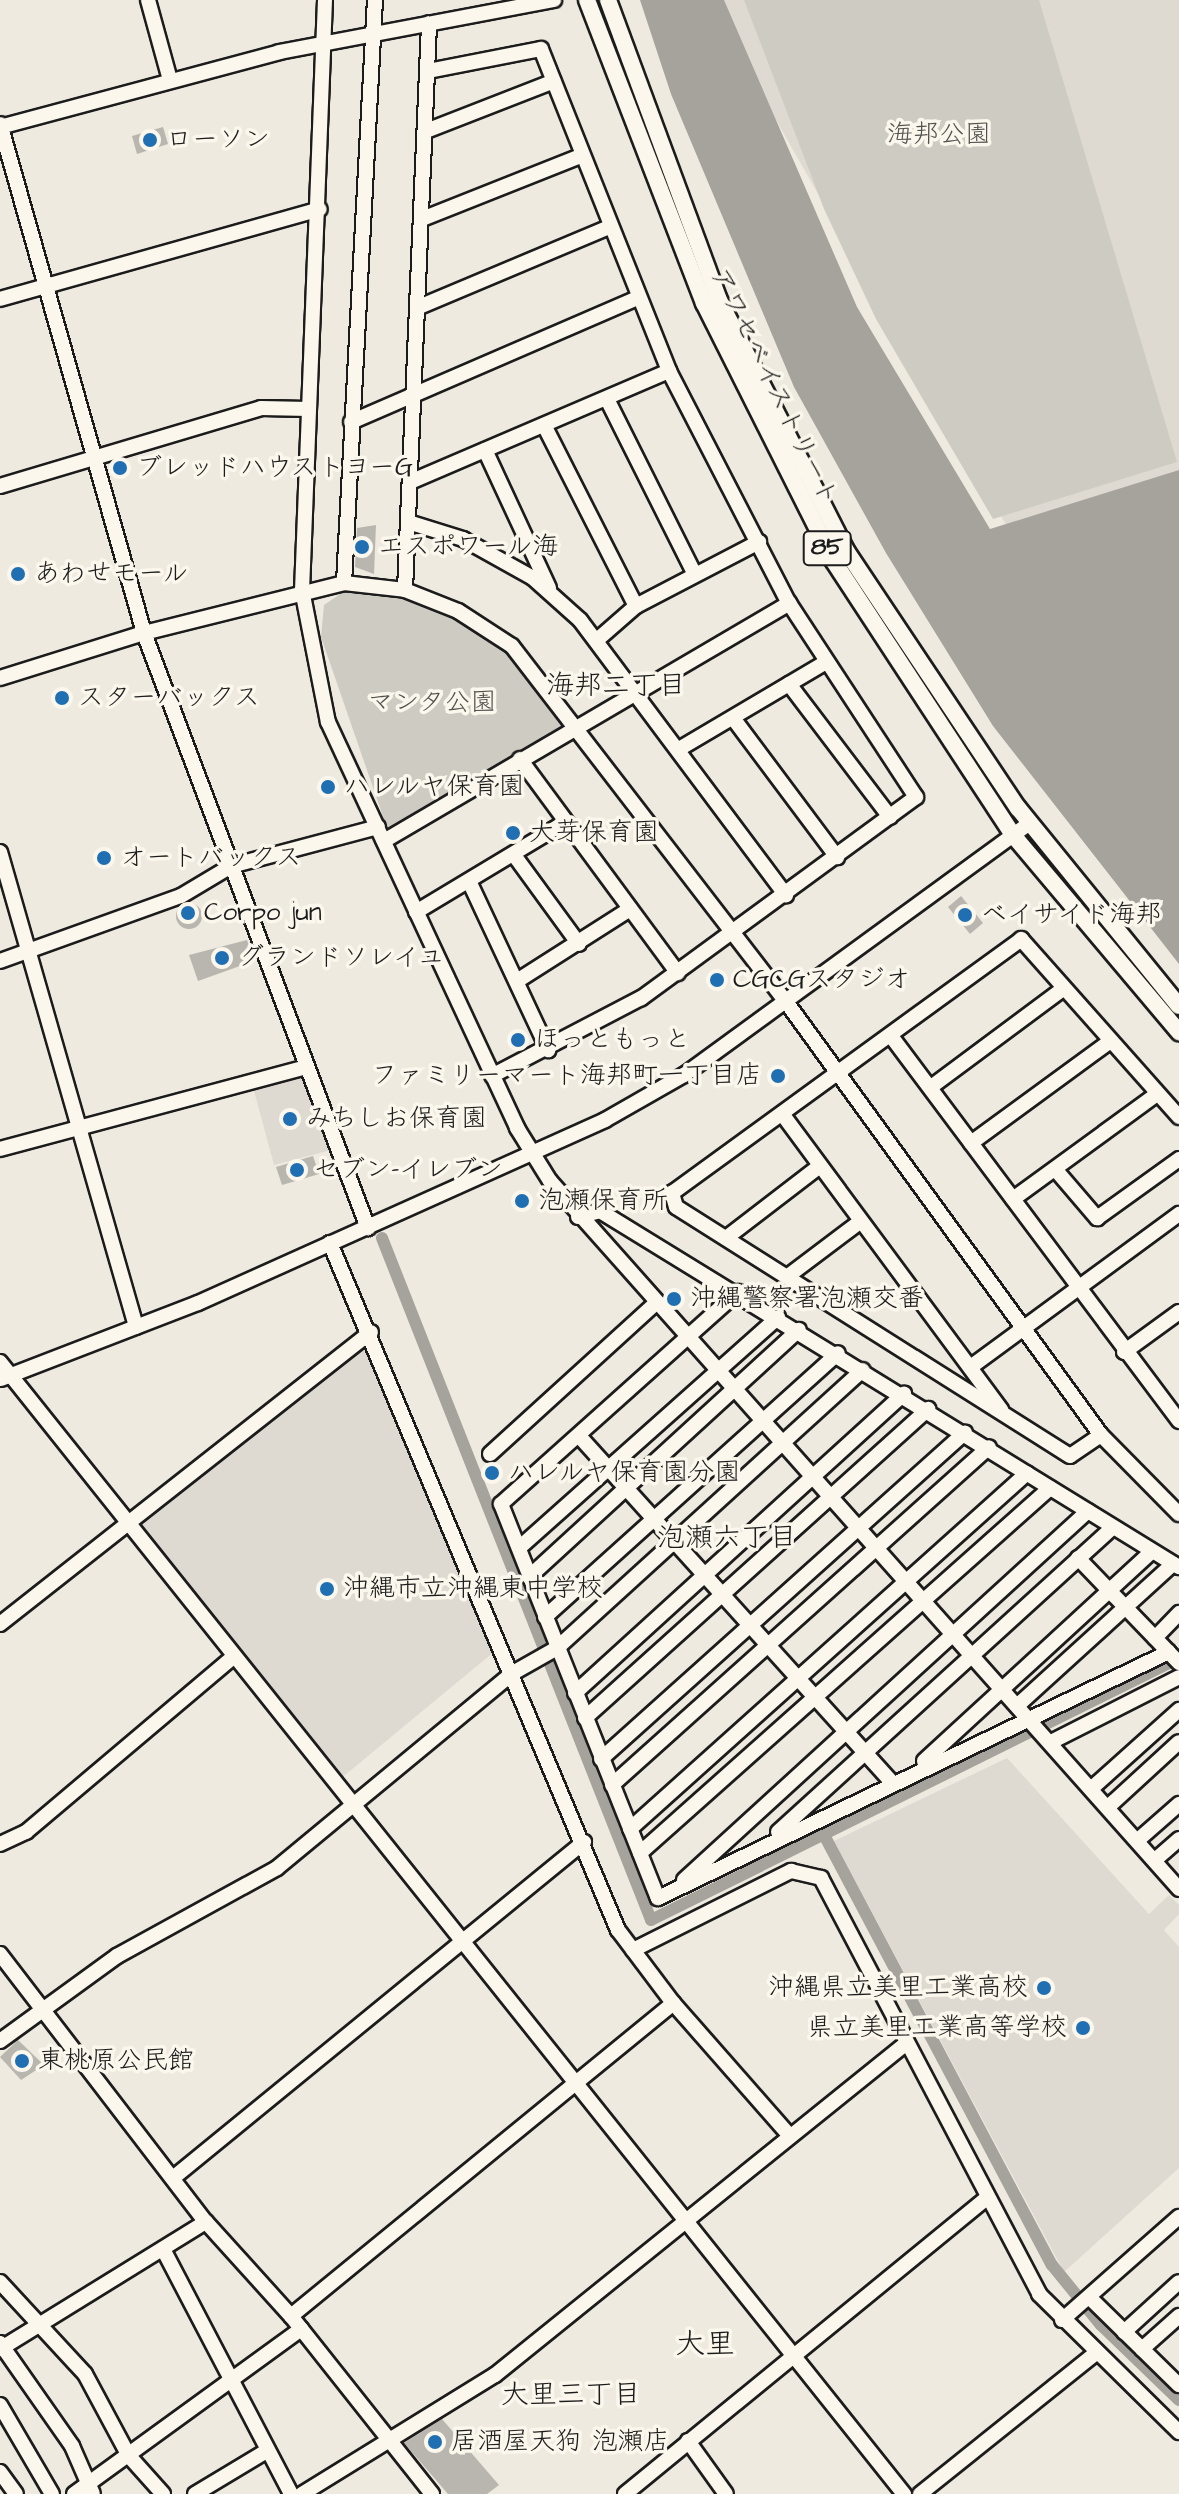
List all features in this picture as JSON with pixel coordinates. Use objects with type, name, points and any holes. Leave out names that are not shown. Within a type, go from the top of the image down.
[{"type":"main road","name":"アワセベイストリート","points":[[587,0],[692,276],[765,432],[833,560],[1013,835],[1179,1032]]},
{"type":"main road","name":"アワセベイストリート","points":[[608,0],[718,298],[779,425],[903,644],[1029,823],[1179,1006]]},
{"type":"street","points":[[148,0],[170,80]]},
{"type":"street","points":[[325,0],[320,209],[302,590],[328,722],[492,1076],[534,1155],[578,1217],[968,1653],[1053,1741],[1179,1889]]},
{"type":"street","points":[[344,583],[375,0]]},
{"type":"street","points":[[368,1228],[144,633],[43,287],[0,126],[170,80],[325,43],[554,0]]},
{"type":"street","points":[[405,590],[429,24]]},
{"type":"street","points":[[428,71],[541,49],[580,156],[669,371],[789,603],[916,797],[678,973],[548,1050],[492,1076]]},
{"type":"street","points":[[426,131],[554,81]]},
{"type":"street","points":[[422,219],[580,156]]},
{"type":"street","points":[[0,299],[320,209]]},
{"type":"street","points":[[419,307],[609,227]]},
{"type":"street","points":[[351,422],[638,298]]},
{"type":"street","points":[[410,482],[669,371]]},
{"type":"street","points":[[607,399],[694,573]]},
{"type":"street","points":[[0,486],[261,408],[309,409]]},
{"type":"street","points":[[544,425],[636,606]]},
{"type":"street","points":[[485,450],[552,594]]},
{"type":"street","points":[[408,522],[463,539],[552,594],[597,640],[786,895]]},
{"type":"street","points":[[597,640],[636,606],[694,573],[759,542]]},
{"type":"street","points":[[0,678],[144,633],[302,590],[344,583],[405,590],[458,611],[512,646],[577,725],[787,1003],[1101,1435],[1179,1514]]},
{"type":"street","points":[[0,961],[181,896],[231,866],[381,834],[520,759],[789,603]]},
{"type":"street","points":[[679,749],[826,662]]},
{"type":"street","points":[[789,684],[890,817]]},
{"type":"street","points":[[733,718],[837,857]]},
{"type":"street","points":[[520,759],[678,973]]},
{"type":"street","points":[[416,912],[566,822]]},
{"type":"street","points":[[4,1378],[136,1327],[534,1155],[684,1075],[787,1003],[1029,823]]},
{"type":"street","points":[[0,852],[136,1327]]},
{"type":"street","points":[[514,855],[579,944]]},
{"type":"street","points":[[469,881],[548,1050]]},
{"type":"street","points":[[517,981],[630,909]]},
{"type":"street","points":[[1101,1435],[1070,1456],[676,1207],[672,1193],[1021,939],[1109,1042],[1179,1117]]},
{"type":"street","points":[[931,1087],[1063,989]]},
{"type":"street","points":[[891,1036],[1077,1290],[1177,1415]]},
{"type":"street","points":[[971,1143],[1109,1042]]},
{"type":"street","points":[[0,1149],[306,1067]]},
{"type":"street","points":[[1013,1199],[1157,1094]]},
{"type":"street","points":[[783,1115],[972,1366],[1004,1414]]},
{"type":"street","points":[[1055,1169],[1097,1218],[1179,1159]]},
{"type":"street","points":[[726,1238],[820,1166]]},
{"type":"street","points":[[578,1217],[600,1211],[838,1353],[1176,1566],[1018,1705]]},
{"type":"street","points":[[972,1366],[1179,1214]]},
{"type":"street","points":[[788,1276],[861,1221]]},
{"type":"street","points":[[330,1243],[371,1332],[618,1930],[673,2003],[789,2135]]},
{"type":"street","points":[[738,1292],[501,1504],[658,1898],[915,1769],[1030,1717],[1174,1658],[1078,1558]]},
{"type":"street","points":[[490,1454],[655,1304]]},
{"type":"street","points":[[1124,1352],[1179,1312]]},
{"type":"street","points":[[519,1548],[778,1317]]},
{"type":"street","points":[[529,1577],[799,1330]]},
{"type":"street","points":[[0,1624],[371,1332]]},
{"type":"street","points":[[545,1617],[838,1353]]},
{"type":"street","points":[[0,1362],[4,1378],[688,2220],[904,2494]]},
{"type":"street","points":[[0,2041],[44,2014],[117,1956],[253,1884],[513,1673],[557,1648],[863,1370]]},
{"type":"street","points":[[575,1693],[904,1394]]},
{"type":"street","points":[[585,1718],[928,1409]]},
{"type":"street","points":[[601,1759],[965,1432]]},
{"type":"street","points":[[579,1436],[891,1781]]},
{"type":"street","points":[[612,1785],[989,1447]]},
{"type":"street","points":[[630,1829],[1027,1473]]},
{"type":"street","points":[[640,1853],[1050,1488]]},
{"type":"street","points":[[672,1891],[1088,1511]]},
{"type":"street","points":[[766,1843],[968,1653],[1113,1527]]},
{"type":"street","points":[[915,1769],[1152,1551]]},
{"type":"street","points":[[1155,1638],[1179,1613]]},
{"type":"street","points":[[1,1842],[26,1832],[233,1657]]},
{"type":"street","points":[[1053,1741],[1179,1677]]},
{"type":"street","points":[[1092,1788],[1179,1710]]},
{"type":"street","points":[[1108,1807],[1179,1742]]},
{"type":"street","points":[[1138,1840],[1179,1804]]},
{"type":"street","points":[[1155,1860],[1179,1839]]},
{"type":"street","points":[[173,2178],[584,1842]]},
{"type":"street","points":[[633,1950],[791,1871],[821,1878],[904,2045],[1039,2294],[1095,2354],[1179,2432]]},
{"type":"street","points":[[0,1954],[206,2222],[291,2316],[432,2494]]},
{"type":"street","points":[[291,2316],[574,2081],[673,2003]]},
{"type":"street","points":[[302,2494],[495,2375],[904,2045]]},
{"type":"street","points":[[625,2494],[987,2198]]},
{"type":"street","points":[[1062,2320],[1179,2217]]},
{"type":"street","points":[[91,2488],[72,2446],[1,2346],[206,2222]]},
{"type":"street","points":[[163,2249],[233,2377],[265,2452],[291,2494]]},
{"type":"street","points":[[0,2282],[42,2322],[85,2374],[129,2456],[163,2494]]},
{"type":"street","points":[[1124,2332],[1179,2282]]},
{"type":"street","points":[[1089,2297],[1177,2380]]},
{"type":"street","points":[[1142,2349],[1179,2316]]},
{"type":"street","points":[[74,2494],[91,2488],[233,2377],[301,2329]]},
{"type":"street","points":[[920,2494],[1095,2354]]},
{"type":"street","points":[[0,2405],[52,2494]]},
{"type":"street","points":[[688,2441],[726,2494]]},
{"type":"street","points":[[195,2494],[265,2452]]},
{"type":"street","points":[[0,2472],[16,2494]]},
{"type":"shaded area","points":[[640,0],[724,0],[857,307],[990,529],[1179,470],[1179,964],[993,726],[886,553],[794,387],[671,94]]},
{"type":"shaded area","name":"海邦公園","points":[[708,0],[1179,0],[1179,470],[1006,525]]},
{"type":"shaded area","name":"みちしお保育園","points":[[302,1075],[331,1150],[274,1165],[253,1087]]},
{"type":"shaded area","name":"沖縄市立沖縄東中学校","points":[[368,1343],[495,1651],[339,1780],[135,1527]]},
{"type":"shaded area","name":"沖縄県立美里工業高校","points":[[1007,1758],[1149,1914],[1169,1895],[1179,1905],[1179,1914],[1164,1930],[1179,1947],[1179,2168],[1064,2272],[834,1841]]},
{"type":"green space","name":"海邦公園","points":[[744,0],[1039,0],[1177,462],[993,519],[876,319],[824,209]]},
{"type":"green space","name":"マンタ公園","points":[[343,592],[406,596],[455,614],[511,650],[566,727],[387,828],[321,637],[324,605]]},
{"type":"building","name":"ローソン","points":[[163,127],[168,144],[137,154],[132,136]]},
{"type":"building","name":"エスポワール海","points":[[376,525],[374,574],[355,567],[357,528]]},
{"type":"building","name":"ベイサイド海邦","points":[[961,896],[983,923],[970,934],[948,907]]},
{"type":"building","name":"Corpo jun","points":[[189,903],[198,907],[202,916],[198,925],[189,929],[180,925],[176,916],[180,907]]},
{"type":"building","name":"グランドソレイユ","points":[[247,940],[254,961],[198,981],[189,955]]},
{"type":"building","name":"セブン-イレブン","points":[[313,1156],[319,1174],[282,1185],[276,1167]]},
{"type":"building","name":"東桃原公民館","points":[[18,2040],[44,2065],[21,2080],[0,2057]]},
{"type":"building","name":"居酒屋天狗 泡瀬店","points":[[442,2419],[499,2485],[487,2494],[448,2494],[404,2443]]},
{"type":"waterway","points":[[382,1238],[651,1920],[1179,1658]]},
{"type":"waterway","points":[[823,1833],[1052,2265],[1101,2325],[1179,2400]]},
{"type":"place","name":"ローソン","points":[[150,140]]},
{"type":"place","name":"ブレッドハウストヨーG","points":[[120,468]]},
{"type":"place","name":"エスポワール海","points":[[362,547]]},
{"type":"place","name":"あわせモール","points":[[18,574]]},
{"type":"place","name":"スターバックス","points":[[62,698]]},
{"type":"place","name":"ハレルヤ保育園","points":[[328,787]]},
{"type":"place","name":"大芽保育園","points":[[513,833]]},
{"type":"place","name":"オートバックス","points":[[104,858]]},
{"type":"place","name":"Corpo jun","points":[[188,913]]},
{"type":"place","name":"ベイサイド海邦","points":[[965,915]]},
{"type":"place","name":"グランドソレイユ","points":[[222,958]]},
{"type":"place","name":"CGCGスタジオ","points":[[717,980]]},
{"type":"place","name":"ほっともっと","points":[[518,1040]]},
{"type":"place","name":"ファミリーマート海邦町一丁目店","points":[[778,1076]]},
{"type":"place","name":"みちしお保育園","points":[[290,1119]]},
{"type":"place","name":"セブン-イレブン","points":[[297,1170]]},
{"type":"place","name":"泡瀬保育所","points":[[522,1201]]},
{"type":"place","name":"沖縄警察署泡瀬交番","points":[[674,1299]]},
{"type":"place","name":"ハレルヤ保育園分園","points":[[492,1473]]},
{"type":"place","name":"沖縄市立沖縄東中学校","points":[[327,1589]]},
{"type":"place","name":"沖縄県立美里工業高校","points":[[1044,1988]]},
{"type":"place","name":"県立美里工業高等学校","points":[[1083,2028]]},
{"type":"place","name":"東桃原公民館","points":[[22,2061]]},
{"type":"place","name":"居酒屋天狗 泡瀬店","points":[[435,2442]]},
{"type":"district","name":"海邦二丁目","points":[[616,686]]},
{"type":"district","name":"泡瀬六丁目","points":[[727,1538]]},
{"type":"district","name":"大里","points":[[705,2344]]},
{"type":"district","name":"大里三丁目","points":[[571,2395]]}]
